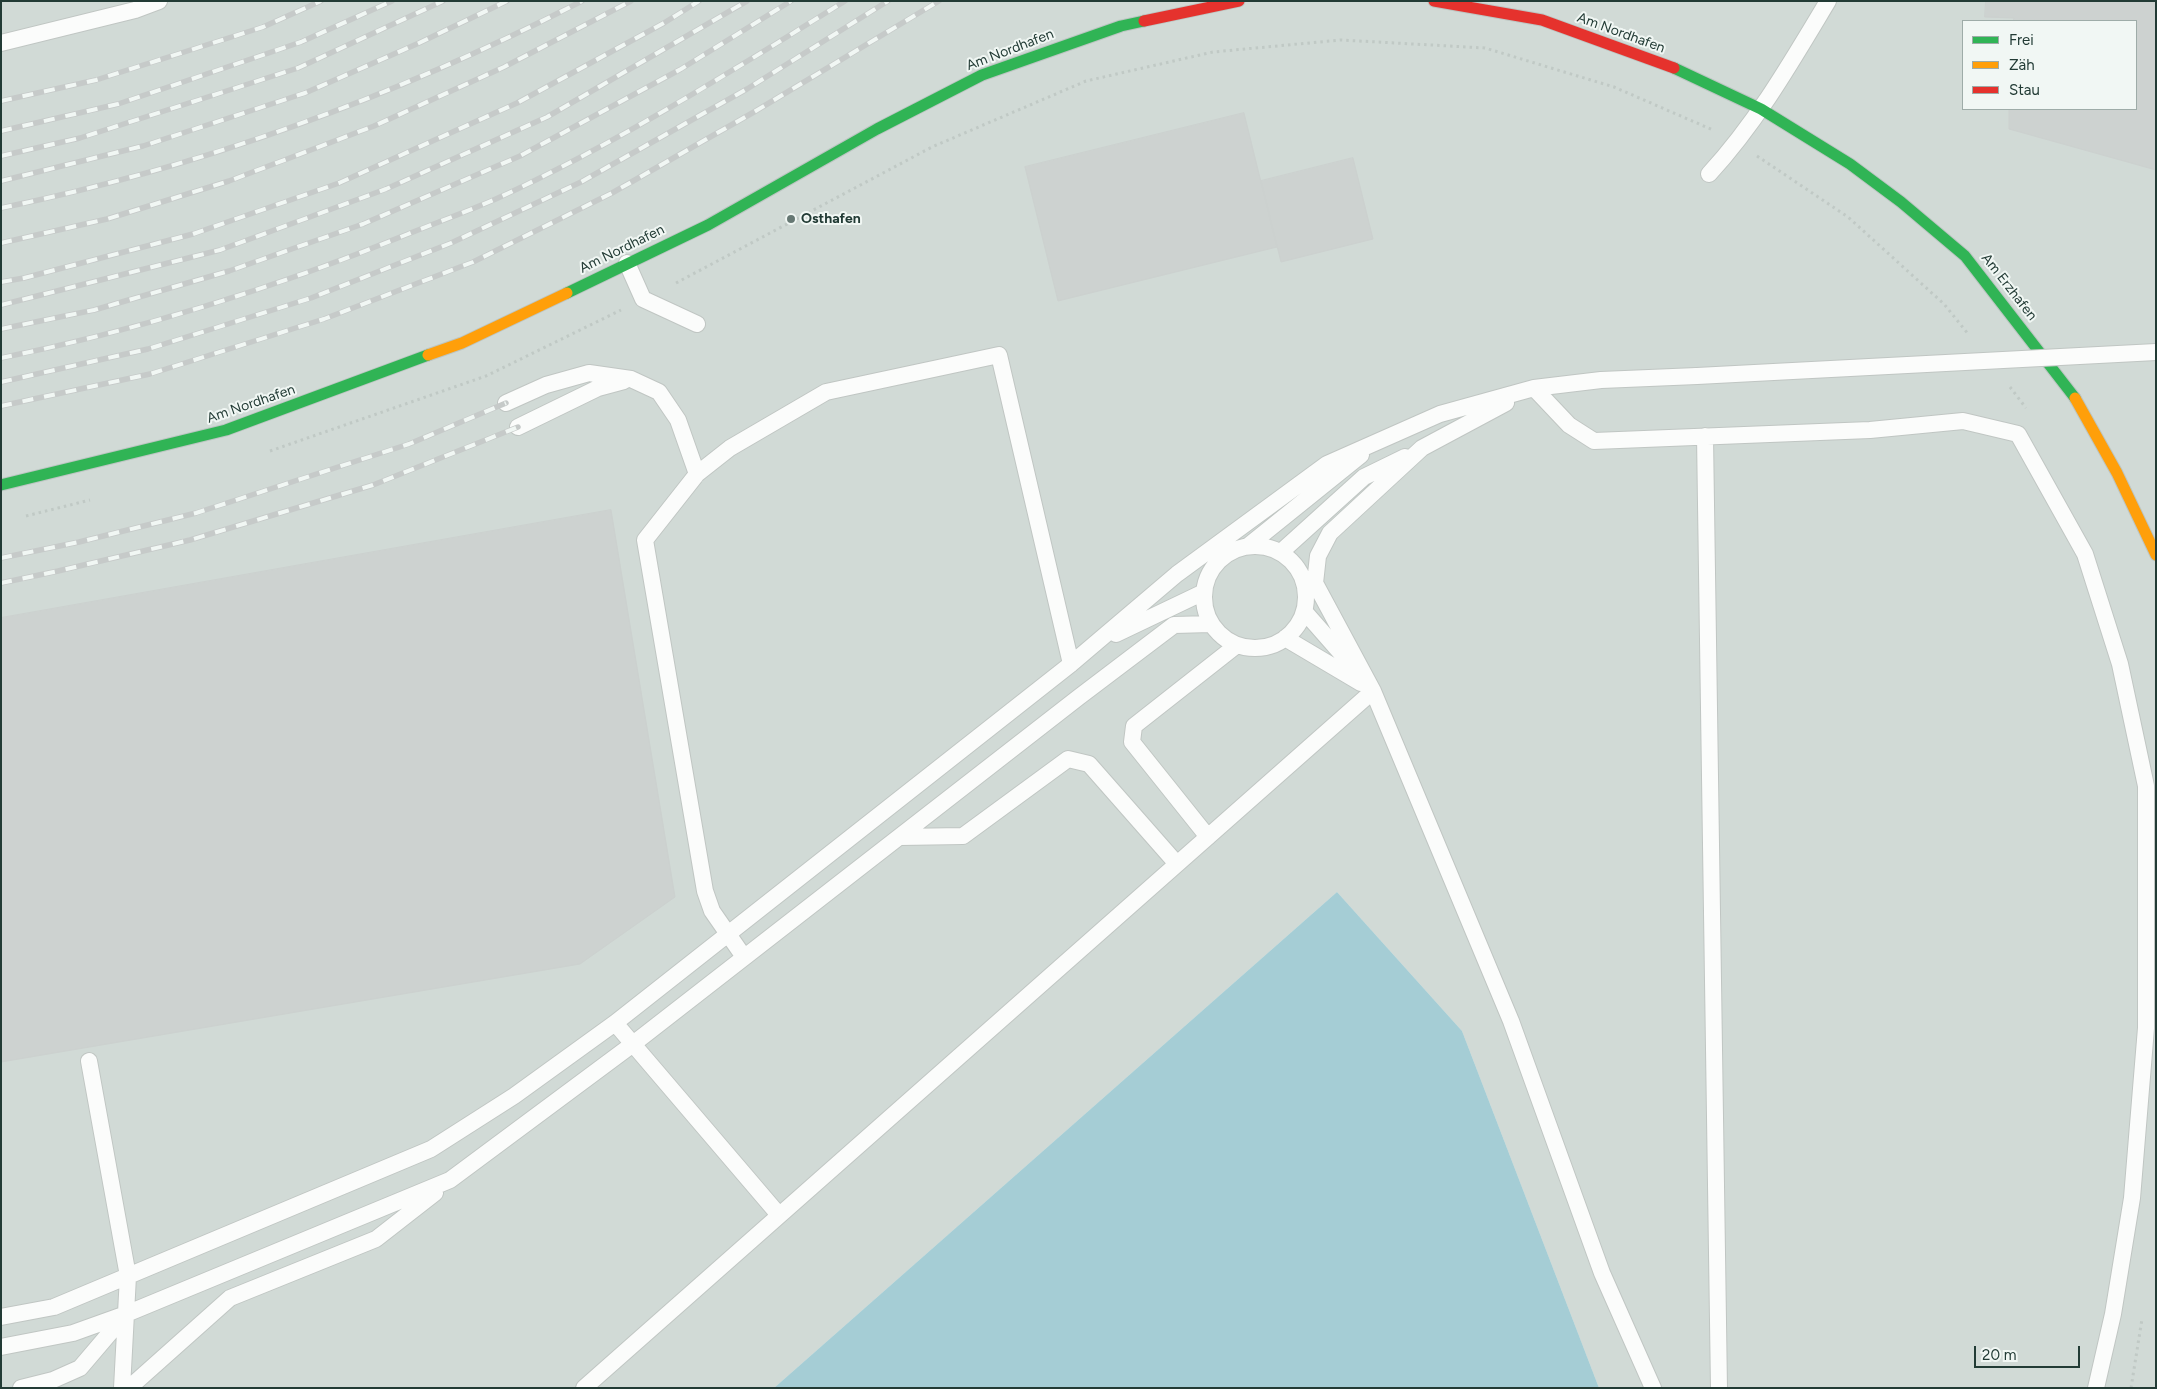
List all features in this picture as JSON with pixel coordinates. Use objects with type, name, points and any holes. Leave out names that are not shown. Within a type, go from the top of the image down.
[{"type":"main road","name":"Am Nordhafen","points":[[1,485],[22,482],[226,430],[462,343],[708,225],[877,129],[982,75],[1121,26],[1239,1]]},
{"type":"main road","name":"Am Nordhafen","points":[[1434,1],[1542,20],[1660,62],[1761,109]]},
{"type":"main road","name":"Am Erzhafen","points":[[1761,109],[1850,164],[1901,202],[1965,256],[2073,395],[2117,473],[2156,555]]},
{"type":"lane","points":[[1,43],[135,10],[159,1]]},
{"type":"lane","points":[[1709,174],[1737,143],[1761,109],[1828,1]]},
{"type":"lane","points":[[628,264],[643,299],[697,324]]},
{"type":"lane","points":[[1,1317],[54,1307],[431,1149],[514,1096],[615,1023],[1071,664],[1177,574],[1328,464],[1383,438],[1440,414],[1534,388],[1601,380],[2156,352]]},
{"type":"lane","points":[[744,957],[712,911],[705,891],[645,540],[697,474],[730,448],[826,392],[999,355],[1071,664]]},
{"type":"lane","points":[[506,403],[546,385],[589,373],[631,379],[658,392],[678,420],[697,474]]},
{"type":"lane","points":[[518,427],[598,388],[631,379]]},
{"type":"lane","points":[[1534,388],[1569,425],[1594,441],[1870,430],[1963,421],[2018,434],[2085,554],[2120,664],[2146,786],[2146,1028],[2132,1188],[2113,1314],[2096,1388]]},
{"type":"lane","points":[[1281,552],[1364,476],[1422,448],[1534,388]]},
{"type":"lane","points":[[1705,436],[1719,1388]]},
{"type":"lane","points":[[1248,546],[1383,438]]},
{"type":"lane","points":[[1422,448],[1330,533],[1318,556],[1315,583],[1373,691],[1511,1021],[1602,1273],[1653,1388]]},
{"type":"lane","points":[[1248,546],[1265,546],[1281,552],[1294,563],[1303,578],[1306,595],[1304,611],[1297,626],[1285,638],[1270,646],[1253,648],[1237,645],[1222,636],[1211,624],[1205,608],[1204,592],[1208,575],[1218,561],[1231,551],[1248,546]]},
{"type":"lane","points":[[1096,644],[1204,592]]},
{"type":"lane","points":[[1304,611],[1373,691]]},
{"type":"lane","points":[[129,1388],[230,1298],[376,1239],[450,1180],[633,1044],[1079,696],[1174,625],[1211,624]]},
{"type":"lane","points":[[1285,638],[1373,691]]},
{"type":"lane","points":[[1208,837],[1132,742],[1134,726],[1237,645]]},
{"type":"lane","points":[[584,1388],[1373,691]]},
{"type":"lane","points":[[900,836],[963,836],[1068,759],[1089,764],[1178,864]]},
{"type":"lane","points":[[615,1023],[779,1215]]},
{"type":"lane","points":[[89,1061],[128,1276],[122,1388]]},
{"type":"lane","points":[[1,1347],[73,1333],[126,1314],[450,1180]]},
{"type":"lane","points":[[21,1388],[53,1380],[80,1368],[126,1314]]},
{"type":"path","points":[[264,453],[486,376],[643,299],[932,147],[1086,81],[1213,52],[1341,40],[1485,48],[1614,86],[1725,135],[1848,217],[1944,304],[1974,342]]},
{"type":"path","points":[[2004,380],[2028,410]]},
{"type":"path","points":[[17,517],[41,513],[97,498]]},
{"type":"shaded area","points":[[1,1],[2156,1],[2156,1388],[1599,1388],[1462,1031],[1337,892],[774,1388],[1,1388]]},
{"type":"water","points":[[1337,892],[1462,1031],[1599,1388],[774,1388]]},
{"type":"building","points":[[1986,1],[2156,1],[2156,170],[2009,129],[2009,110],[2137,110],[2137,20],[2013,20],[2014,18],[1985,17]]},
{"type":"building","points":[[1244,113],[1277,247],[1058,301],[1025,167]]},
{"type":"building","points":[[1353,158],[1373,239],[1281,262],[1261,181]]},
{"type":"building","points":[[611,510],[675,897],[580,964],[1,1062],[1,618]]},
{"type":"railway","points":[[1,101],[96,80],[263,27],[321,1]]},
{"type":"railway","points":[[1,131],[118,104],[301,42],[392,1]]},
{"type":"railway","points":[[1,156],[80,138],[298,68],[443,1]]},
{"type":"railway","points":[[1,181],[143,146],[305,93],[419,43],[507,1]]},
{"type":"railway","points":[[1,208],[151,172],[298,124],[371,97],[442,67],[582,1]]},
{"type":"railway","points":[[1,243],[107,219],[229,181],[374,126],[504,67],[631,1]]},
{"type":"railway","points":[[1,282],[24,278],[193,234],[339,183],[517,103],[664,23],[699,1]]},
{"type":"railway","points":[[1,305],[220,250],[386,189],[547,117],[747,1]]},
{"type":"railway","points":[[1,329],[94,310],[229,271],[363,224],[520,156],[681,69],[791,1]]},
{"type":"railway","points":[[1,358],[105,334],[208,305],[309,272],[487,203],[631,130],[845,1]]},
{"type":"railway","points":[[1,382],[148,349],[311,298],[451,243],[581,182],[747,89],[888,1]]},
{"type":"railway","points":[[1,406],[150,374],[324,319],[473,262],[612,193],[754,112],[939,1]]},
{"type":"railway","points":[[1,558],[79,542],[196,513],[409,444],[506,403]]},
{"type":"railway","points":[[1,583],[190,540],[373,485],[518,427]]},
{"type":"traffic: fast","points":[[567,293],[708,225],[877,129],[982,75],[1121,26],[1144,21]]},
{"type":"traffic: fast","points":[[1674,68],[1761,109],[1850,164],[1901,202],[1965,256],[2075,398]]},
{"type":"traffic: fast","points":[[1,485],[226,430],[428,355]]},
{"type":"traffic: slow","points":[[428,355],[462,343],[567,293]]},
{"type":"traffic: slow","points":[[2075,398],[2117,473],[2156,555]]},
{"type":"traffic: jam","points":[[1144,21],[1239,1]]},
{"type":"traffic: jam","points":[[1434,1],[1542,20],[1674,68]]},
{"type":"place","name":"Osthafen","points":[[791,219]]}]
